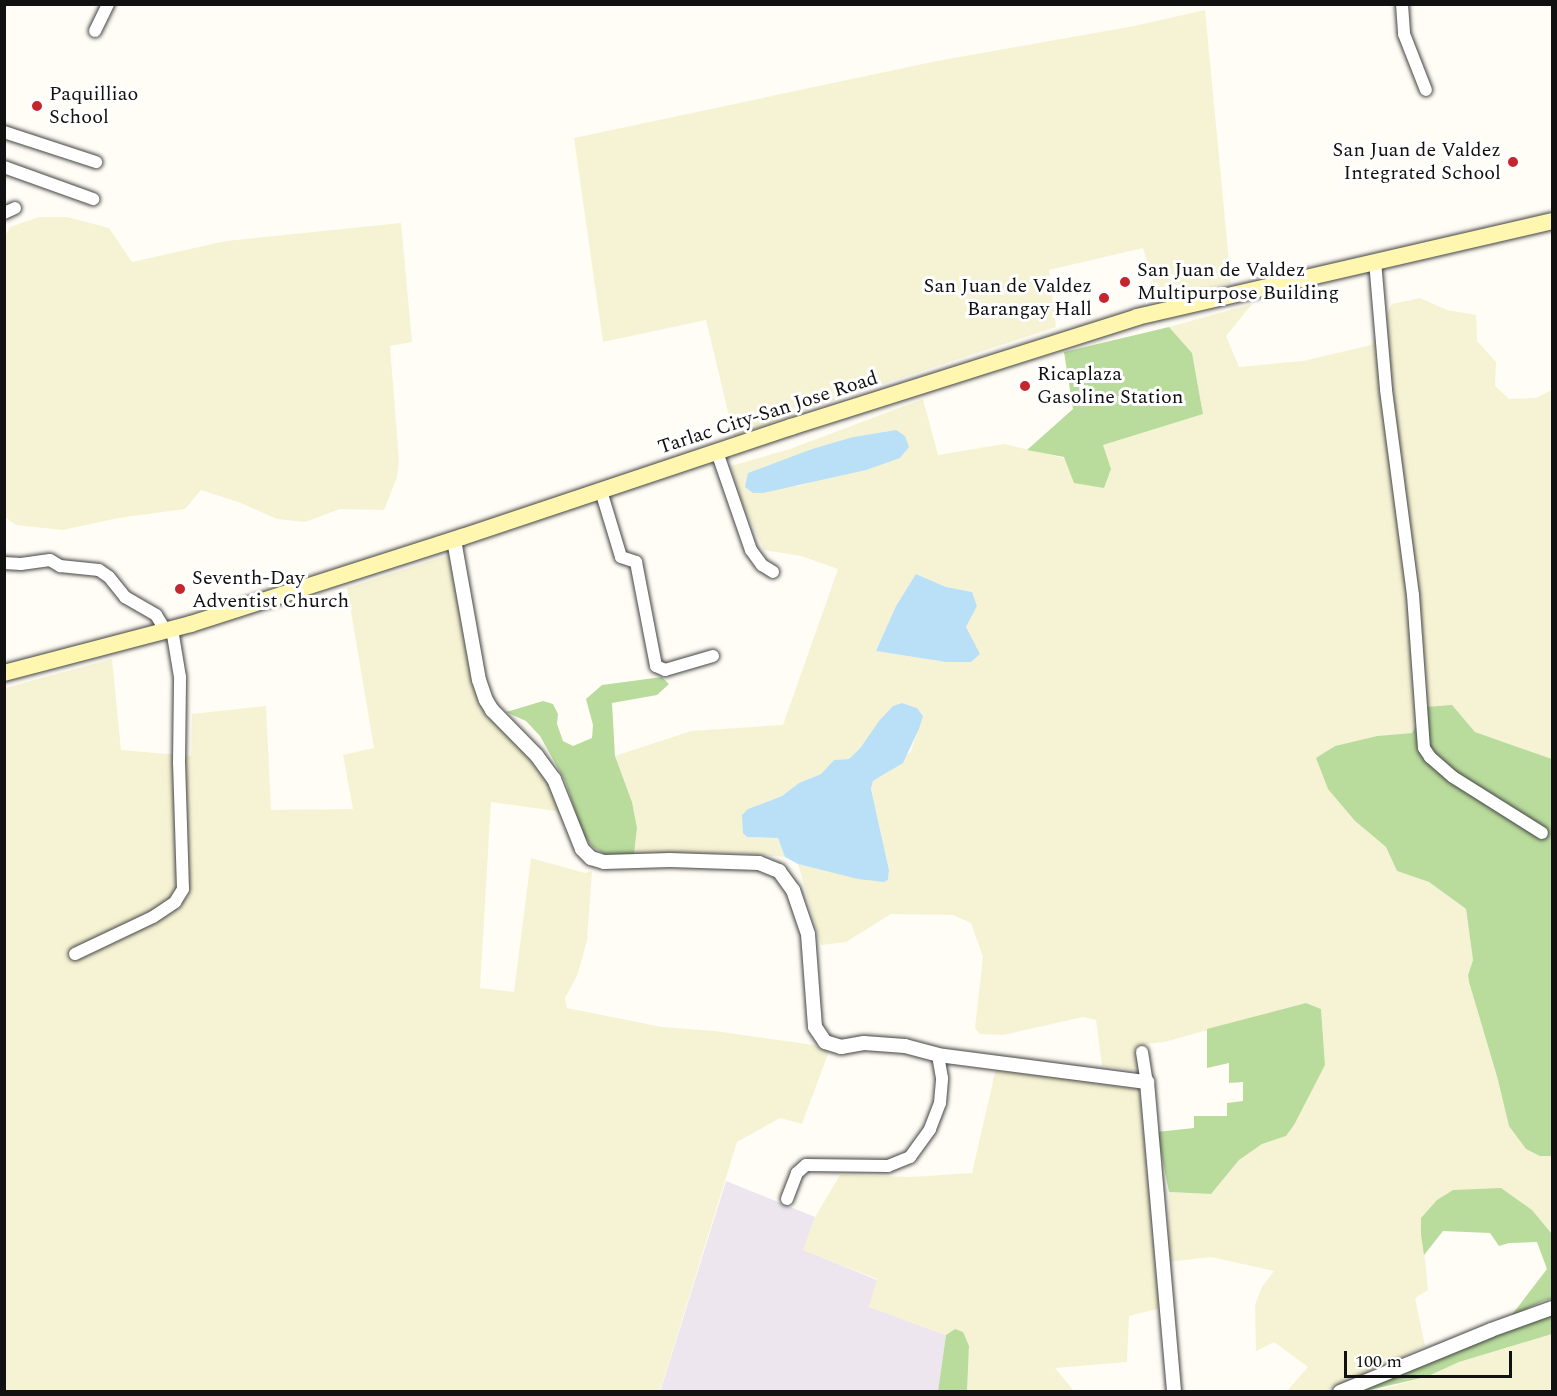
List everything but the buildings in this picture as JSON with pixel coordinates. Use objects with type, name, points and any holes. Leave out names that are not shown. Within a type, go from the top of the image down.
[{"type":"main road","name":"Tarlac City-San Jose Road","points":[[4,673],[169,630],[454,540],[717,452],[1137,317],[1552,222]]},
{"type":"street","points":[[95,31],[108,4]]},
{"type":"street","points":[[1402,4],[1404,34],[1426,90]]},
{"type":"street","points":[[4,132],[96,162]]},
{"type":"street","points":[[4,167],[93,199]]},
{"type":"street","points":[[1375,261],[1386,390],[1413,595],[1424,748],[1430,757],[1453,777],[1542,833]]},
{"type":"street","points":[[717,452],[751,550],[762,566],[772,572]]},
{"type":"street","points":[[601,491],[621,557],[636,561],[656,666],[665,670],[713,656]]},
{"type":"street","points":[[454,540],[479,680],[486,700],[492,710],[537,756],[554,779],[579,843],[586,854],[604,862],[670,860],[759,863],[774,867],[785,876],[793,890],[808,934],[815,1027],[825,1042],[841,1047],[864,1043],[893,1045],[938,1055],[1147,1082]]},
{"type":"street","points":[[4,563],[21,564],[50,560],[60,566],[99,570],[110,577],[125,597],[156,615],[169,630],[180,677],[179,763],[183,889],[175,902],[153,917],[75,954]]},
{"type":"street","points":[[1142,1052],[1147,1082],[1174,1392]]},
{"type":"street","points":[[787,1199],[797,1173],[806,1164],[888,1166],[910,1157],[930,1129],[938,1109],[942,1078],[938,1055]]},
{"type":"street","points":[[1340,1392],[1500,1326],[1552,1308]]},
{"type":"shaded area","points":[[1205,10],[1231,283],[1158,298],[1143,248],[1049,270],[1056,327],[807,409],[734,437],[706,320],[603,342],[574,138],[937,61],[1134,26]]},
{"type":"shaded area","points":[[39,217],[67,217],[109,228],[132,262],[226,241],[401,223],[412,342],[390,346],[399,461],[397,477],[384,510],[340,509],[305,522],[277,519],[241,503],[201,490],[185,509],[118,518],[63,530],[16,525],[5,517],[5,236],[10,227]]},
{"type":"shaded area","points":[[1420,298],[1447,310],[1476,315],[1477,341],[1496,362],[1495,386],[1509,399],[1536,398],[1552,390],[1552,759],[1475,732],[1452,706],[1427,707],[1412,733],[1377,736],[1335,746],[1317,759],[1355,821],[1386,847],[1397,871],[1429,882],[1466,909],[1473,960],[1468,975],[1469,982],[1498,1080],[1550,1156],[1552,1155],[1552,1234],[1532,1210],[1421,1218],[1428,1290],[1415,1298],[1425,1346],[1326,1391],[1287,1391],[1308,1367],[1274,1342],[1256,1351],[1255,1305],[1262,1287],[1274,1271],[1211,1257],[1168,1262],[1169,1192],[1211,1194],[1239,1160],[1262,1144],[1286,1136],[1325,1065],[1321,1009],[1306,1003],[1164,1042],[1145,1044],[1149,1072],[1102,1066],[1096,1020],[1083,1017],[1003,1035],[980,1034],[975,1028],[983,957],[971,923],[953,915],[891,914],[846,942],[821,945],[798,864],[831,872],[888,880],[889,870],[871,789],[873,781],[887,773],[911,751],[923,716],[917,708],[902,703],[849,759],[834,760],[821,774],[799,783],[782,796],[748,809],[746,837],[778,838],[785,857],[741,853],[634,854],[637,828],[632,802],[615,756],[691,731],[783,725],[838,569],[801,556],[764,550],[743,505],[731,466],[790,449],[923,399],[938,455],[1004,444],[1111,469],[1102,445],[1203,414],[1192,353],[1169,327],[1252,304],[1226,336],[1239,367],[1303,361],[1371,345],[1392,304]],"holes":[[[896,430],[823,479],[798,486],[748,473],[812,449],[853,437]],[[916,574],[946,587],[972,592],[977,606],[966,627],[972,643],[977,647],[972,662],[946,662],[876,651],[896,606]]]},
{"type":"shaded area","points":[[452,554],[476,693],[490,718],[549,778],[563,812],[491,802],[480,988],[514,992],[531,858],[585,873],[592,871],[587,941],[577,976],[565,998],[567,1008],[662,1027],[715,1031],[814,1045],[829,1051],[802,1124],[780,1118],[737,1142],[660,1391],[5,1392],[5,688],[112,659],[121,750],[191,756],[192,714],[266,706],[271,810],[353,809],[343,755],[374,748],[347,588]]},
{"type":"shaded area","points":[[996,1068],[1139,1087],[1161,1308],[1129,1316],[1127,1362],[1055,1368],[1074,1391],[967,1391],[969,1346],[955,1329],[946,1335],[869,1307],[877,1279],[803,1250],[815,1217],[840,1175],[911,1177],[972,1173]]},
{"type":"shaded area","points":[[726,1181],[815,1217],[804,1250],[877,1280],[870,1307],[946,1335],[938,1391],[660,1392]]},
{"type":"shaded area","points":[[1552,1334],[1552,1391],[1371,1392],[1426,1377],[1459,1362]]},
{"type":"green space","points":[[1169,327],[1192,353],[1203,414],[1103,445],[1111,469],[1104,488],[1074,483],[1064,457],[1027,450],[1073,409],[1064,352]]},
{"type":"green space","points":[[662,677],[669,684],[657,695],[612,703],[615,756],[632,802],[637,828],[634,854],[606,855],[593,847],[584,836],[565,781],[540,736],[526,721],[506,712],[543,701],[553,704],[558,714],[557,724],[563,741],[573,746],[592,738],[593,725],[586,699],[602,685]]},
{"type":"green space","points":[[1452,705],[1475,732],[1552,759],[1552,1155],[1550,1156],[1540,1156],[1526,1149],[1509,1126],[1469,982],[1468,975],[1473,960],[1466,909],[1429,882],[1397,871],[1386,847],[1355,821],[1328,789],[1316,758],[1335,746],[1377,736],[1412,733],[1426,707]]},
{"type":"green space","points":[[1306,1003],[1321,1009],[1325,1065],[1294,1125],[1286,1136],[1262,1144],[1239,1160],[1211,1194],[1169,1192],[1157,1132],[1194,1128],[1194,1116],[1227,1116],[1227,1103],[1243,1101],[1243,1082],[1229,1083],[1229,1063],[1207,1068],[1207,1029]]},
{"type":"green space","points":[[1501,1188],[1532,1210],[1552,1234],[1552,1299],[1511,1316],[1547,1269],[1537,1242],[1509,1243],[1499,1246],[1490,1233],[1443,1231],[1424,1255],[1421,1235],[1421,1218],[1437,1200],[1453,1190]]},
{"type":"green space","points":[[1552,1313],[1552,1334],[1459,1362],[1426,1377],[1365,1391],[1363,1384]]},
{"type":"green space","points":[[955,1329],[963,1332],[969,1346],[967,1391],[938,1391],[946,1335]]},
{"type":"water","points":[[896,430],[905,436],[909,447],[900,458],[866,470],[763,493],[753,493],[745,487],[748,473],[812,449],[853,437]]},
{"type":"water","points":[[916,574],[946,587],[972,592],[977,606],[966,627],[980,654],[971,662],[946,662],[876,651],[896,606]]},
{"type":"water","points":[[902,703],[917,708],[923,716],[919,729],[903,763],[873,781],[871,789],[889,870],[888,880],[884,882],[858,879],[798,864],[785,857],[778,838],[747,837],[743,833],[742,815],[748,809],[782,796],[799,783],[821,774],[834,760],[849,759],[893,706]]},
{"type":"place","name":"Paquilliao School","points":[[37,106]]},
{"type":"place","name":"San Juan de Valdez Integrated School","points":[[1513,162]]},
{"type":"place","name":"San Juan de Valdez Multipurpose Building","points":[[1125,282]]},
{"type":"place","name":"San Juan de Valdez Barangay Hall","points":[[1104,298]]},
{"type":"place","name":"Ricaplaza Gasoline Station","points":[[1025,386]]},
{"type":"place","name":"Seventh-Day Adventist Church","points":[[180,589]]}]
